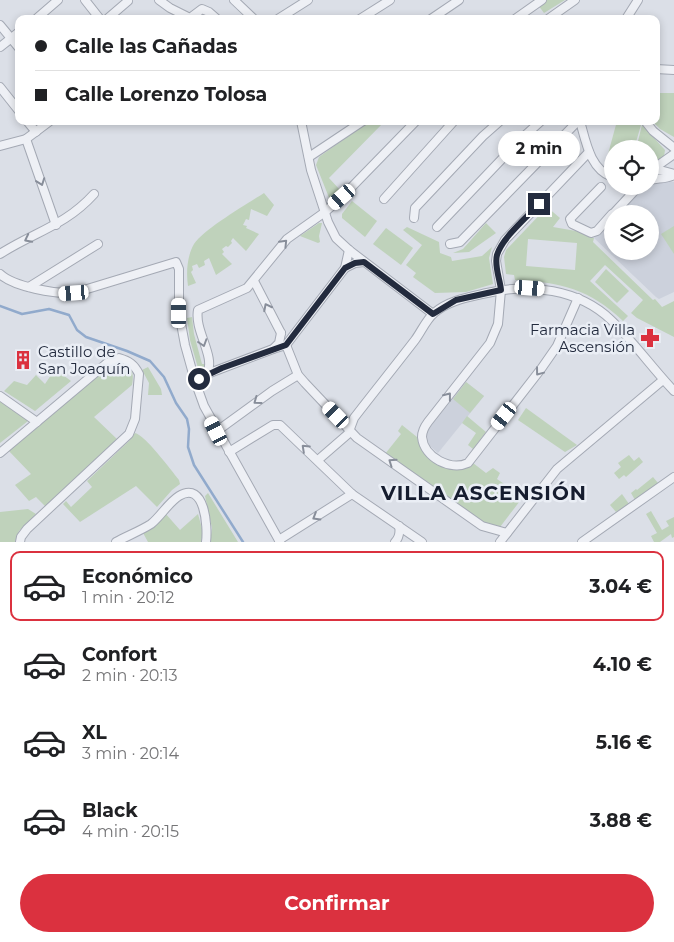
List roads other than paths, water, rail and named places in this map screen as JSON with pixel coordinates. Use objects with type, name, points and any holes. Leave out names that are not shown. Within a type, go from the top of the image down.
[{"type":"street","points":[[41,15],[58,0]]},
{"type":"street","points":[[85,0],[97,15]]},
{"type":"street","points":[[159,0],[184,15]]},
{"type":"street","points":[[234,0],[250,15]]},
{"type":"street","points":[[284,15],[308,0]]},
{"type":"street","points":[[366,15],[390,0]]},
{"type":"street","points":[[437,15],[459,0]]},
{"type":"street","points":[[518,15],[532,3],[542,0]]},
{"type":"street","points":[[554,15],[575,0]]},
{"type":"street","points":[[112,15],[128,1]]},
{"type":"street","points":[[629,15],[639,2]]},
{"type":"street","points":[[636,15],[639,2]]},
{"type":"street","points":[[194,15],[202,8],[212,15]]},
{"type":"street","points":[[0,25],[15,44]]},
{"type":"street","points":[[0,48],[15,36]]},
{"type":"street","points":[[660,69],[674,70]]},
{"type":"street","points":[[0,87],[15,105]]},
{"type":"street","points":[[30,125],[36,132]]},
{"type":"street","points":[[0,146],[26,139],[45,125]]},
{"type":"street","points":[[302,125],[311,170],[336,238],[364,262],[433,314]]},
{"type":"street","points":[[309,157],[357,125]]},
{"type":"street","points":[[207,374],[209,361],[200,332],[198,310],[247,288],[287,239],[325,212],[347,193],[412,125]]},
{"type":"street","points":[[384,199],[450,125]]},
{"type":"street","points":[[414,218],[415,208],[495,125]]},
{"type":"street","points":[[437,227],[537,125]]},
{"type":"street","points":[[450,244],[460,242],[575,125]]},
{"type":"street","points":[[580,125],[589,152],[596,166],[604,173]]},
{"type":"street","points":[[648,125],[674,148]]},
{"type":"street","points":[[26,139],[56,225]]},
{"type":"street","points":[[578,298],[552,354],[468,463],[460,466],[447,465],[433,456],[426,447],[422,436],[428,422],[490,343],[498,324],[501,290],[496,261],[497,254],[506,240],[589,152]]},
{"type":"street","points":[[670,162],[674,154]]},
{"type":"street","points":[[659,170],[674,175]]},
{"type":"street","points":[[659,179],[667,179],[674,175]]},
{"type":"street","points":[[601,187],[570,219],[572,224],[591,233],[597,231],[604,224]]},
{"type":"street","points":[[0,254],[56,225],[81,208],[94,194]]},
{"type":"street","points":[[621,205],[631,195]]},
{"type":"street","points":[[29,286],[98,244]]},
{"type":"street","points":[[195,381],[222,368],[286,345],[345,268],[349,250]]},
{"type":"street","points":[[0,274],[12,282],[62,294],[74,293],[176,262],[179,269],[179,313],[185,345],[204,406],[216,431],[279,541],[352,494]]},
{"type":"street","points":[[345,268],[355,263],[364,262]]},
{"type":"street","points":[[254,281],[281,333],[279,343],[273,349]]},
{"type":"street","points":[[318,460],[350,431],[356,416],[433,314],[456,300],[501,290],[518,288],[547,290],[578,298],[595,307],[632,341],[674,391]]},
{"type":"street","points":[[281,333],[289,334],[297,331]]},
{"type":"street","points":[[286,345],[298,375],[350,431],[482,526],[507,533]]},
{"type":"street","points":[[0,453],[106,364],[119,358],[128,360],[135,367],[138,374],[135,419],[128,434],[27,529],[20,542]]},
{"type":"street","points":[[209,361],[215,366],[222,368]]},
{"type":"street","points":[[216,431],[272,390],[298,375]]},
{"type":"street","points":[[500,542],[557,469],[663,380]]},
{"type":"street","points":[[0,396],[37,422]]},
{"type":"street","points":[[339,419],[356,416]]},
{"type":"street","points":[[228,452],[280,424],[352,494],[422,542]]},
{"type":"street","points":[[582,542],[674,477]]},
{"type":"street","points":[[116,542],[152,523],[178,496],[185,493],[199,498],[202,503],[207,532],[206,542]]},
{"type":"street","points":[[395,542],[400,530],[399,526]]},
{"type":"waterway","points":[[0,306],[22,314],[49,309],[69,315],[77,330],[86,337],[150,361],[164,377],[176,403],[187,419],[189,429],[188,447],[194,465],[243,542]]},
{"type":"place","name":"Farmacia Villa Ascensión","points":[[650,338]]},
{"type":"place","name":"Castillo de San Joaquín","points":[[23,360]]},
{"type":"district","name":"VILLA ASCENSIÓN","points":[[484,493]]}]
